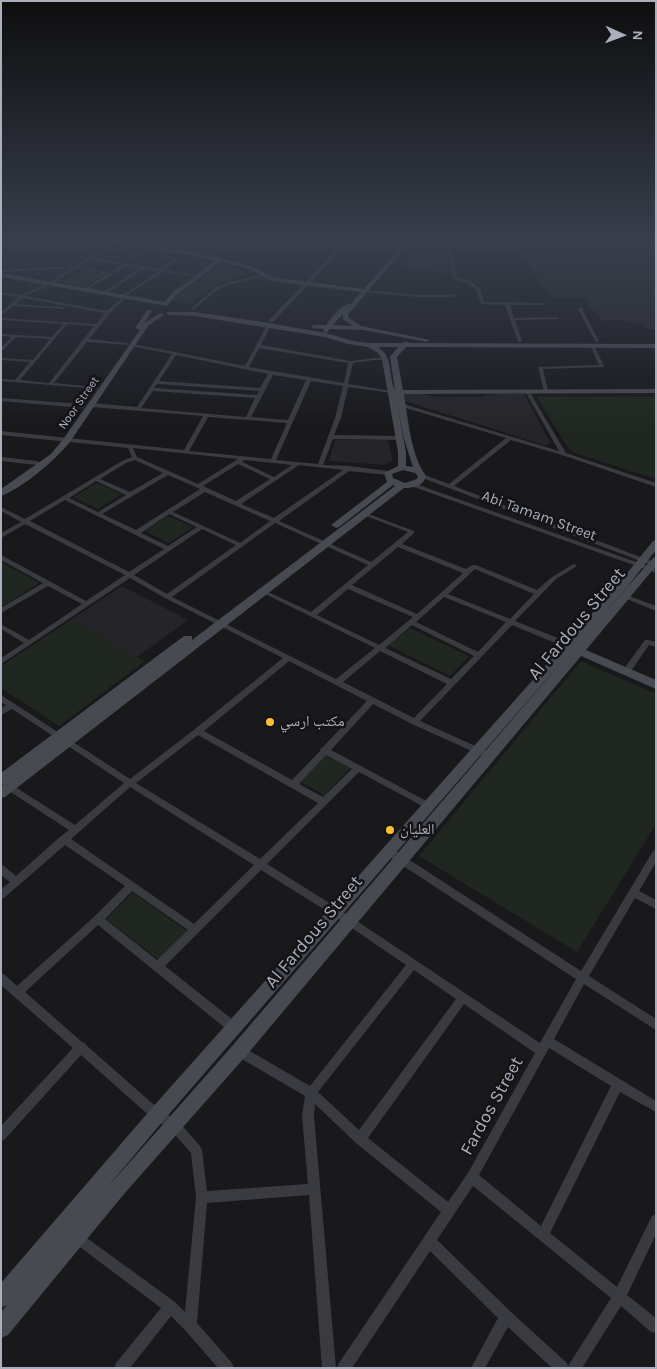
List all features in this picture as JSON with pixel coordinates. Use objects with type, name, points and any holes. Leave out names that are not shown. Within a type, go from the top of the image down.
[{"type":"main road","points":[[149,304],[166,314],[195,314],[327,331],[364,328],[448,342],[520,341],[655,345]]},
{"type":"main road","points":[[152,306],[170,304],[270,323]]},
{"type":"main road","points":[[166,314],[175,310],[170,304]]},
{"type":"main road","points":[[327,331],[334,317],[351,304]]},
{"type":"main road","points":[[354,304],[346,313],[345,318],[364,328]]},
{"type":"main road","name":"Noor Street","points":[[1,493],[54,456],[67,440],[92,405],[152,306]]},
{"type":"main road","name":"Noor Street","points":[[1,487],[37,463],[58,439],[146,325],[166,314]]},
{"type":"main road","points":[[327,331],[348,342],[367,345],[594,343]]},
{"type":"main road","points":[[216,622],[262,591],[321,542],[364,514],[399,481],[402,467],[402,452],[399,438],[393,357],[406,340],[400,335]]},
{"type":"main road","points":[[367,345],[381,352],[396,392]]},
{"type":"main road","points":[[396,392],[656,391]]},
{"type":"main road","points":[[4,787],[62,738],[399,481],[421,480],[397,404]]},
{"type":"main road","points":[[402,467],[420,473]]},
{"type":"main road","name":"Al Fardous Street","points":[[1,1328],[173,1124],[239,1052],[342,917],[394,855],[650,565],[656,543]]},
{"type":"main road","name":"Al Fardous Street","points":[[575,649],[624,584],[650,565]]},
{"type":"main road","points":[[575,649],[656,685]]},
{"type":"main road","name":"Al Fardous Street","points":[[394,855],[429,806],[484,754]]},
{"type":"main road","name":"Al Fardous Street","points":[[1,1298],[234,1028],[342,917]]},
{"type":"street","points":[[65,304],[108,312]]},
{"type":"street","points":[[51,383],[117,304]]},
{"type":"street","points":[[192,308],[197,304]]},
{"type":"street","points":[[246,368],[270,323],[288,304]]},
{"type":"street","points":[[520,341],[507,304],[544,304]]},
{"type":"street","points":[[1,314],[12,305],[93,309]]},
{"type":"street","points":[[546,391],[540,368],[602,366],[580,309],[582,308]]},
{"type":"street","points":[[512,319],[557,318]]},
{"type":"street","points":[[1,320],[98,325]]},
{"type":"street","points":[[17,381],[66,323]]},
{"type":"street","points":[[1,335],[53,338]]},
{"type":"street","points":[[1,351],[15,335]]},
{"type":"street","points":[[85,340],[130,345],[246,368],[396,392]]},
{"type":"street","points":[[258,346],[351,362],[385,359]]},
{"type":"street","points":[[138,409],[175,354]]},
{"type":"street","points":[[1,359],[34,360]]},
{"type":"street","points":[[320,466],[347,385],[351,362]]},
{"type":"street","points":[[248,417],[271,372]]},
{"type":"street","points":[[273,461],[309,379]]},
{"type":"street","points":[[1,380],[96,388]]},
{"type":"street","points":[[156,382],[262,390]]},
{"type":"street","points":[[151,389],[258,397]]},
{"type":"street","points":[[526,391],[564,454]]},
{"type":"street","points":[[1,399],[82,406]]},
{"type":"street","points":[[397,404],[564,454],[656,485]]},
{"type":"street","points":[[92,405],[290,422]]},
{"type":"street","points":[[186,452],[207,414]]},
{"type":"street","name":"Abi Tamam Street","points":[[1,433],[349,468],[399,481],[650,565]]},
{"type":"street","points":[[330,437],[399,438]]},
{"type":"street","points":[[449,487],[510,438]]},
{"type":"street","points":[[130,447],[135,458],[372,565]]},
{"type":"street","points":[[1,536],[124,462],[135,458]]},
{"type":"street","points":[[138,532],[244,458]]},
{"type":"street","points":[[1,459],[37,463]]},
{"type":"street","points":[[238,462],[274,479]]},
{"type":"street","points":[[236,504],[297,464]]},
{"type":"street","points":[[167,597],[349,468]]},
{"type":"street","points":[[98,514],[167,473]]},
{"type":"street","name":"Abi Tamam Street","points":[[420,473],[449,487],[650,565]]},
{"type":"street","points":[[96,479],[131,495]]},
{"type":"street","points":[[65,498],[169,548]]},
{"type":"street","points":[[1,509],[216,622],[415,722],[484,754]]},
{"type":"street","points":[[169,512],[240,546]]},
{"type":"street","points":[[312,615],[412,532],[364,514]]},
{"type":"street","points":[[1,662],[201,527]]},
{"type":"street","points":[[397,544],[467,572]]},
{"type":"street","points":[[1,558],[86,604]]},
{"type":"street","points":[[338,682],[418,617],[474,566],[538,593]]},
{"type":"street","points":[[415,722],[538,593],[554,578],[574,566]]},
{"type":"street","points":[[1,611],[47,583]]},
{"type":"street","points":[[348,586],[418,617]]},
{"type":"street","points":[[262,591],[452,683]]},
{"type":"street","points":[[443,594],[575,649]]},
{"type":"street","points":[[624,596],[656,609]]},
{"type":"street","points":[[411,622],[479,656]]},
{"type":"street","points":[[1,626],[29,643]]},
{"type":"street","points":[[626,672],[648,642],[656,645]]},
{"type":"street","points":[[1,894],[130,784],[288,658]]},
{"type":"street","points":[[1,698],[130,784],[342,917],[462,998],[545,1047],[618,1084],[656,1107]]},
{"type":"street","points":[[294,784],[372,700]]},
{"type":"street","points":[[1,712],[12,705]]},
{"type":"street","points":[[198,731],[324,802]]},
{"type":"street","points":[[324,750],[429,806]]},
{"type":"street","points":[[158,966],[358,768]]},
{"type":"street","points":[[4,787],[76,830]]},
{"type":"street","points":[[64,840],[195,930]]},
{"type":"street","name":"Fardos Street","points":[[344,1368],[472,1178],[582,978],[656,854]]},
{"type":"street","points":[[394,855],[582,978],[655,1021]]},
{"type":"street","points":[[1,869],[15,881]]},
{"type":"street","points":[[18,992],[131,886]]},
{"type":"street","points":[[633,892],[656,905]]},
{"type":"street","points":[[98,919],[234,1028]]},
{"type":"street","points":[[329,1368],[308,1116],[311,1093],[412,965]]},
{"type":"street","points":[[1,978],[158,1115],[173,1124],[196,1150],[202,1197],[190,1325]]},
{"type":"street","points":[[360,1139],[462,998]]},
{"type":"street","points":[[1,1135],[81,1047]]},
{"type":"street","points":[[239,1052],[311,1093],[360,1139],[450,1211]]},
{"type":"street","points":[[543,1235],[618,1084]]},
{"type":"street","points":[[472,1178],[656,1327]]},
{"type":"street","points":[[202,1197],[314,1189]]},
{"type":"street","points":[[574,1368],[620,1297],[655,1223]]},
{"type":"street","points":[[76,1237],[170,1307],[190,1325],[227,1368]]},
{"type":"street","points":[[429,1241],[506,1317],[562,1368]]},
{"type":"street","points":[[121,1368],[170,1307]]},
{"type":"street","points":[[478,1368],[506,1317]]},
{"type":"shaded area","points":[[588,304],[656,304],[656,330],[647,329],[644,325],[618,320],[602,321]]},
{"type":"shaded area","points":[[403,394],[425,394],[435,397],[481,397],[493,394],[524,394],[551,444],[544,445],[405,401]]},
{"type":"shaded area","points":[[537,397],[656,397],[656,479],[575,453],[568,448]]},
{"type":"shaded area","points":[[335,440],[388,440],[393,460],[384,465],[329,461]]},
{"type":"shaded area","points":[[97,483],[122,494],[98,509],[73,497]]},
{"type":"shaded area","points":[[168,516],[193,527],[169,543],[145,531]]},
{"type":"shaded area","points":[[1,562],[39,583],[1,607]]},
{"type":"shaded area","points":[[122,586],[188,620],[137,657],[71,620]]},
{"type":"shaded area","points":[[71,620],[145,661],[59,726],[1,688],[1,666]]},
{"type":"shaded area","points":[[410,628],[469,656],[450,676],[388,645]]},
{"type":"shaded area","points":[[581,661],[656,694],[656,824],[577,952],[419,856]]},
{"type":"shaded area","points":[[325,755],[350,768],[324,795],[301,782]]},
{"type":"shaded area","points":[[133,893],[187,931],[158,959],[106,919]]},
{"type":"place","name":"مكتب ارسي","points":[[270,722]]},
{"type":"place","name":"العليان","points":[[390,830]]}]
